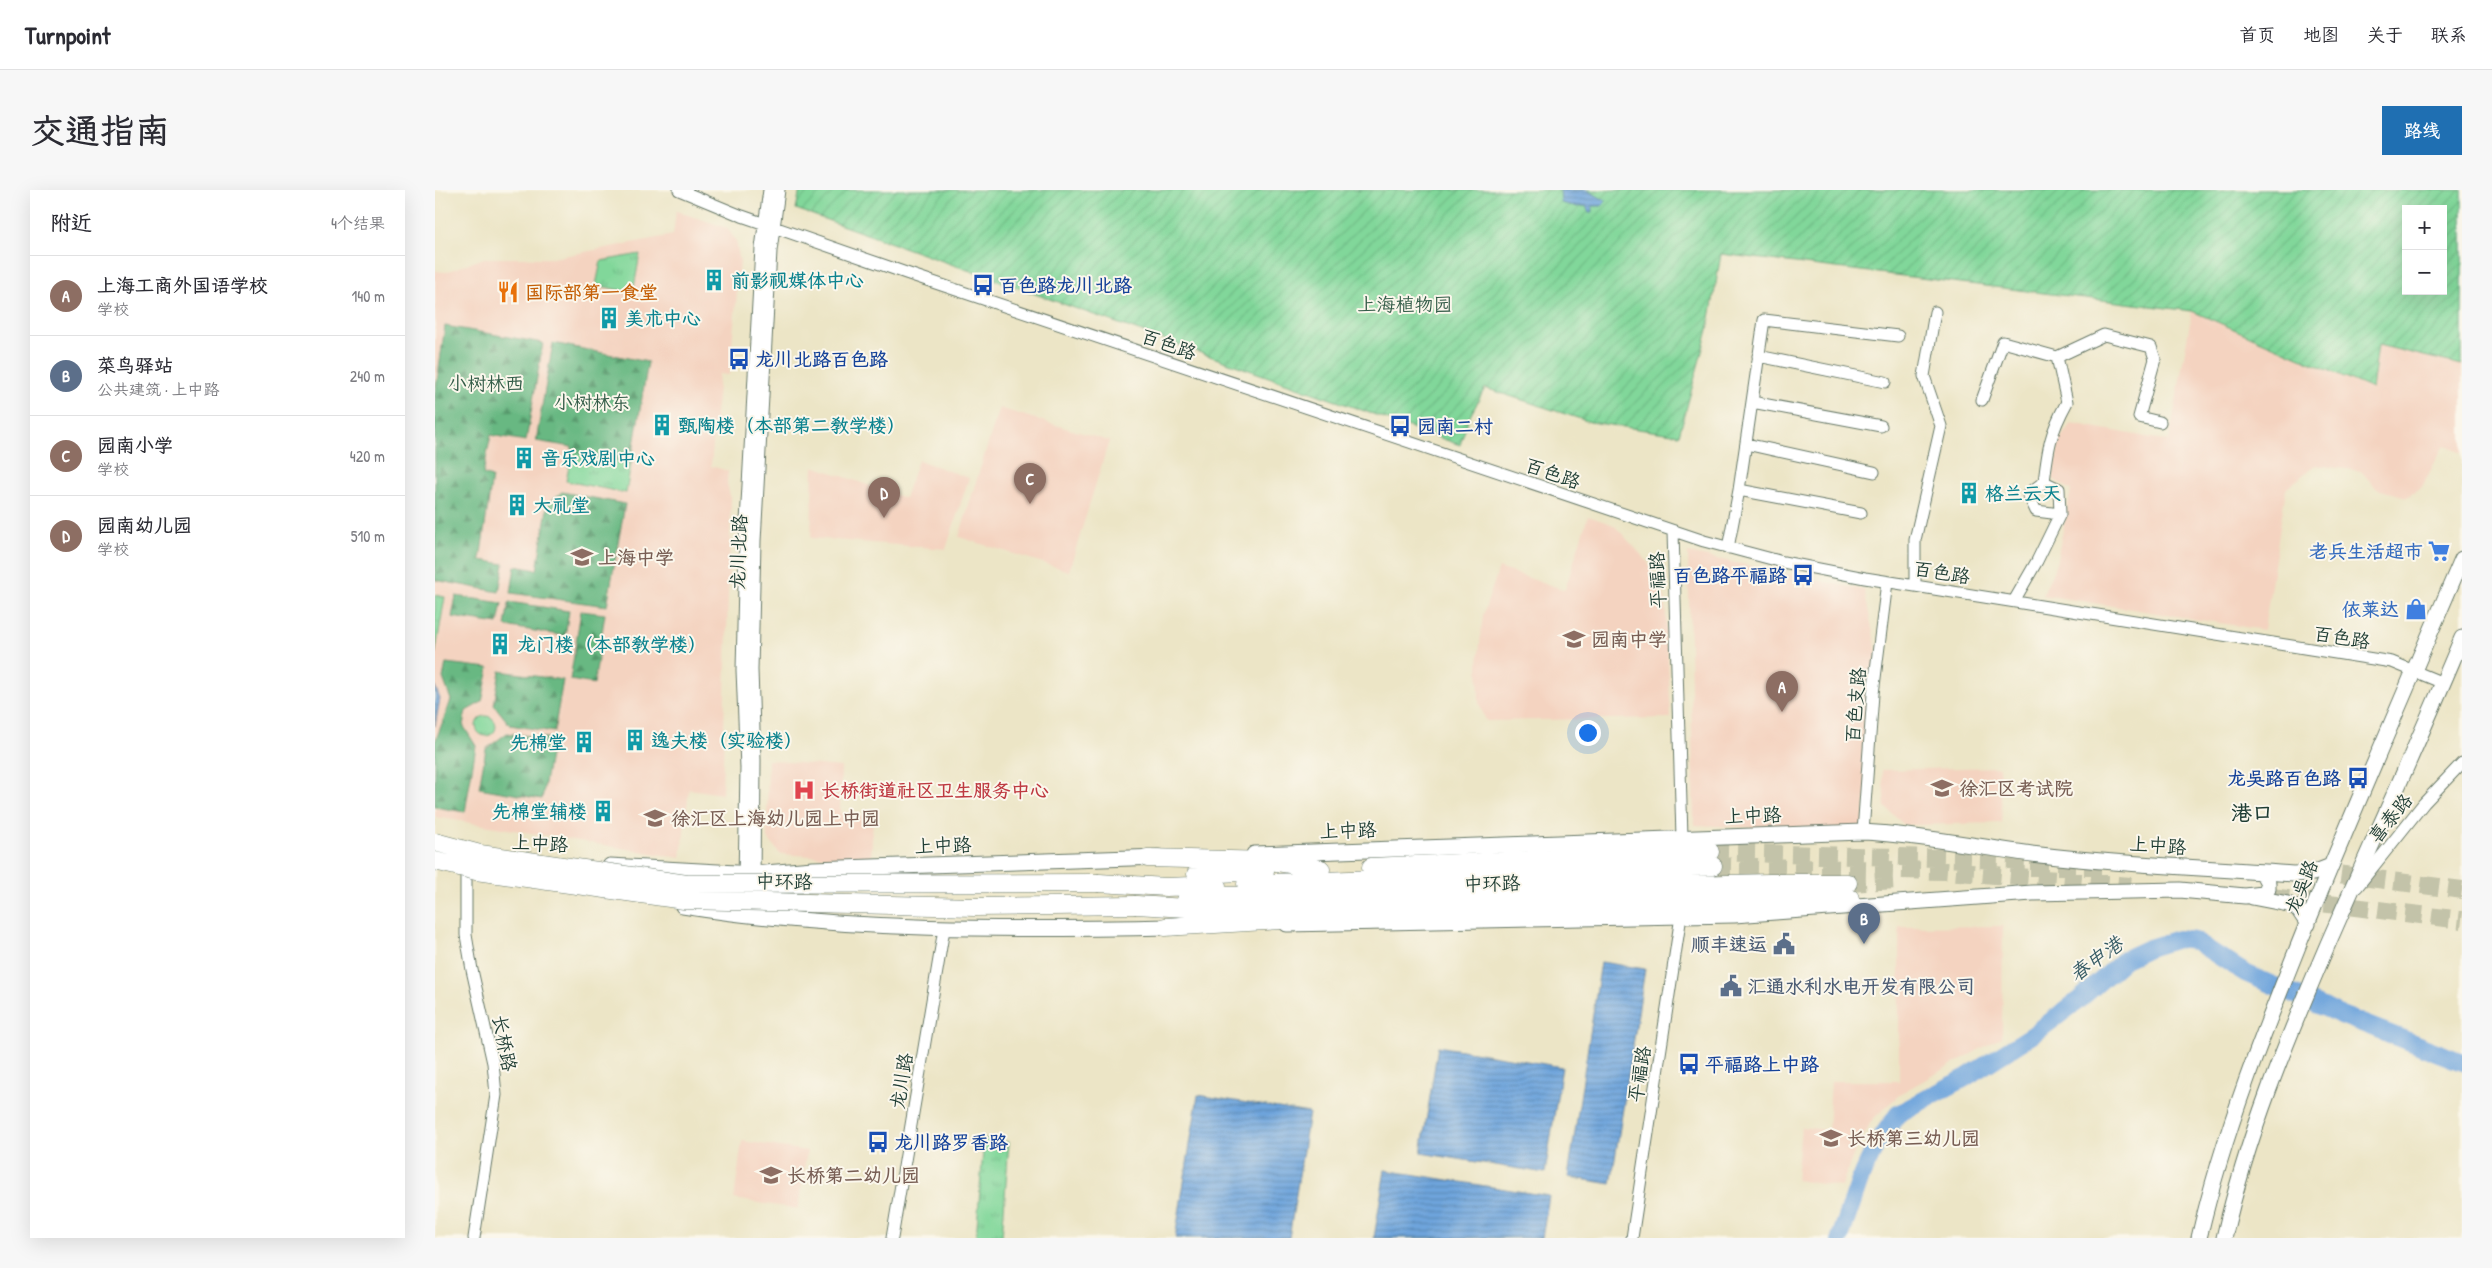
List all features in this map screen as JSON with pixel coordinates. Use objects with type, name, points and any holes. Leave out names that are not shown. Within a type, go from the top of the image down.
[{"type":"highway","name":"中环路","points":[[435,842],[480,854],[687,884],[1099,883],[1166,887],[1279,889],[1770,883],[1849,891],[1549,903],[1279,889]]},
{"type":"highway","points":[[1147,858],[1271,861],[1321,869]]},
{"type":"highway","name":"中环路","points":[[435,860],[476,870],[683,900],[975,907],[1136,905],[1279,889],[1711,859],[1321,869],[1279,889]]},
{"type":"highway","points":[[1165,927],[1549,903]]},
{"type":"main road","name":"龙吴路","points":[[2199,1238],[2212,1182],[2273,1009],[2331,866],[2462,559]]},
{"type":"main road","points":[[2224,1238],[2235,1187],[2256,1121],[2295,1019],[2462,638]]},
{"type":"main road","name":"上中路","points":[[435,847],[492,860],[749,874],[813,869],[1863,832],[1913,836],[2039,855],[2262,872],[2313,873],[2331,866]]},
{"type":"main road","name":"上中路","points":[[435,867],[748,916],[943,929],[1165,927],[1735,915],[2033,893],[2180,890],[2245,896],[2288,904],[2299,909],[2308,924]]},
{"type":"main road","name":"上中路","points":[[2245,896],[2263,894],[2268,890],[2268,883],[2262,872]]},
{"type":"street","name":"百色路","points":[[679,190],[769,225],[1673,532],[1728,548],[1804,566],[1887,582],[2392,662],[2443,683]]},
{"type":"street","name":"龙川北路","points":[[748,916],[749,874],[742,670],[745,550],[754,358],[769,225],[769,190]]},
{"type":"street","name":"龙川北路","points":[[769,225],[779,190]]},
{"type":"street","points":[[1915,586],[1915,540],[1941,426],[1924,376],[1935,312]]},
{"type":"street","points":[[1728,548],[1739,490],[1764,320],[1898,336]]},
{"type":"street","points":[[1982,400],[2003,342],[2057,357],[2103,335],[2151,347],[2155,360],[2139,417],[2160,422]]},
{"type":"street","points":[[1759,356],[1885,382]]},
{"type":"street","points":[[2057,357],[2067,402],[2053,428],[2048,444],[2044,482],[2027,494],[2037,511],[2059,514]]},
{"type":"street","points":[[1752,402],[1881,426]]},
{"type":"street","points":[[1746,444],[1874,472]]},
{"type":"street","points":[[2014,602],[2037,561],[2059,514],[2059,489],[2044,482]]},
{"type":"street","points":[[1739,490],[1861,513]]},
{"type":"street","name":"平福路","points":[[1673,532],[1682,837]]},
{"type":"street","name":"百色支路","points":[[1863,832],[1873,694],[1887,582]]},
{"type":"street","name":"喜泰路","points":[[2348,898],[2424,803],[2462,762]]},
{"type":"street","name":"长桥路","points":[[466,855],[465,915],[469,955],[493,1063],[496,1095],[474,1238]]},
{"type":"street","name":"平福路","points":[[1632,1238],[1681,916]]},
{"type":"street","name":"龙川路","points":[[892,1238],[943,929]]},
{"type":"shaded area","name":"上海中学","points":[[676,211],[727,228],[736,241],[740,262],[729,375],[719,374],[711,466],[728,471],[727,483],[731,500],[722,794],[689,789],[681,858],[435,817],[435,271],[446,272],[484,258],[553,258],[673,235]]},
{"type":"shaded area","points":[[2192,311],[2371,389],[2378,345],[2462,365],[2462,453],[2444,445],[2422,487],[2407,497],[2377,489],[2361,471],[2315,465],[2286,489],[2264,630],[2043,595],[2056,564],[2071,490],[2053,479],[2059,441],[2071,423],[2169,441]]},
{"type":"shaded area","points":[[999,408],[1109,441],[1069,571],[959,537]]},
{"type":"shaded area","points":[[918,460],[969,478],[946,549],[811,538],[813,466],[905,498]]},
{"type":"shaded area","name":"园南中学","points":[[1588,516],[1614,525],[1647,561],[1665,598],[1671,718],[1486,721],[1479,703],[1478,663],[1483,615],[1499,568],[1565,590]]},
{"type":"shaded area","points":[[1688,553],[1864,590],[1877,652],[1863,832],[1694,825]]},
{"type":"shaded area","name":"长桥街道社区卫生服务中心","points":[[768,760],[841,767],[840,813],[873,817],[871,860],[780,854],[767,837]]},
{"type":"shaded area","name":"徐汇区考试院","points":[[2000,767],[2002,823],[1904,825],[1885,807],[1882,770]]},
{"type":"shaded area","points":[[2003,926],[2002,1037],[1901,1093],[1873,1119],[1857,1145],[1841,1187],[1796,1180],[1801,1127],[1828,1130],[1831,1081],[1899,1081],[1899,927]]},
{"type":"shaded area","name":"长桥第二幼儿园","points":[[742,1141],[807,1151],[798,1209],[734,1199]]},
{"type":"green space","name":"上海植物园","points":[[800,190],[2462,190],[2462,365],[2378,345],[2372,389],[2192,311],[1721,254],[1708,330],[1679,435],[1590,422],[1485,388],[1468,420],[1460,445],[796,209]]},
{"type":"green space","points":[[640,254],[633,293],[596,285],[601,261]]},
{"type":"green space","name":"小树林西","points":[[445,326],[543,343],[526,441],[491,435],[483,474],[492,477],[480,560],[504,564],[499,592],[435,580],[435,395]]},
{"type":"green space","name":"小树林东","points":[[553,343],[648,362],[631,463],[572,452],[572,447],[536,441]]},
{"type":"green space","points":[[572,452],[631,463],[626,493],[566,481]]},
{"type":"green space","points":[[562,492],[625,504],[607,606],[511,593],[515,566],[537,570],[548,503]]},
{"type":"green space","points":[[435,595],[445,597],[435,656]]},
{"type":"green space","points":[[456,596],[502,603],[498,624],[452,617]]},
{"type":"green space","points":[[509,602],[569,611],[565,636],[505,626]]},
{"type":"green space","points":[[581,611],[605,614],[594,684],[570,680]]},
{"type":"green space","points":[[446,663],[489,668],[482,702],[466,711],[463,725],[476,746],[465,812],[435,807],[435,742],[451,700],[443,678]]},
{"type":"green space","points":[[500,671],[563,680],[554,732],[510,725],[494,705]]},
{"type":"green space","points":[[486,716],[493,719],[496,726],[493,733],[486,736],[479,733],[476,726],[479,719]]},
{"type":"green space","points":[[507,733],[553,739],[542,799],[479,788],[486,749]]},
{"type":"green space","points":[[984,1139],[1009,1142],[1002,1238],[976,1238]]},
{"type":"water","points":[[1560,190],[1587,190],[1606,201],[1602,206],[1592,206],[1593,213],[1589,213],[1586,206],[1578,207],[1561,203]]},
{"type":"water","points":[[435,686],[440,699],[435,726]]},
{"type":"water","points":[[1601,962],[1645,969],[1611,1184],[1568,1177]]},
{"type":"water","points":[[1438,1046],[1562,1067],[1545,1173],[1421,1153]]},
{"type":"water","points":[[1198,1095],[1309,1113],[1289,1238],[1175,1238]]},
{"type":"water","points":[[1385,1170],[1549,1196],[1542,1238],[1374,1238]]},
{"type":"waterway","name":"春申港","points":[[1840,1238],[1861,1177],[1877,1143],[1898,1114],[1965,1078],[2034,1034],[2080,999],[2125,959],[2149,948],[2178,939],[2195,941],[2245,973],[2341,1015],[2462,1062]]},
{"type":"tunnel","points":[[1710,852],[2043,861]]},
{"type":"tunnel","points":[[1713,866],[1945,871],[2131,886]]},
{"type":"tunnel","points":[[2030,867],[2101,867]]},
{"type":"tunnel","points":[[2314,871],[2462,890]]},
{"type":"tunnel","points":[[1848,883],[1897,880]]},
{"type":"tunnel","points":[[2271,897],[2462,920]]},
{"type":"place","name":"前影视媒体中心","points":[[714,280]]},
{"type":"place","name":"百色路龙川北路","points":[[983,285]]},
{"type":"place","name":"国际部第一食堂","points":[[508,292]]},
{"type":"place","name":"美术中心","points":[[609,318]]},
{"type":"place","name":"龙川北路百色路","points":[[739,359]]},
{"type":"place","name":"甄陶楼（本部第二教学楼）","points":[[662,425]]},
{"type":"place","name":"园南二村","points":[[1400,426]]},
{"type":"place","name":"音乐戏剧中心","points":[[524,458]]},
{"type":"place","name":"格兰云天","points":[[1969,493]]},
{"type":"place","name":"园南小学","points":[[1030,504]]},
{"type":"place","name":"大礼堂","points":[[517,505]]},
{"type":"place","name":"园南幼儿园","points":[[884,518]]},
{"type":"place","name":"老兵生活超市","points":[[2439,551]]},
{"type":"place","name":"上海中学","points":[[582,557]]},
{"type":"place","name":"百色路平福路","points":[[1803,575]]},
{"type":"place","name":"依莱达","points":[[2416,609]]},
{"type":"place","name":"园南中学","points":[[1574,639]]},
{"type":"place","name":"龙门楼（本部教学楼）","points":[[500,644]]},
{"type":"place","name":"上海工商外国语学校","points":[[1782,712]]},
{"type":"place","name":"逸夫楼（实验楼）","points":[[635,740]]},
{"type":"place","name":"先棉堂","points":[[584,742]]},
{"type":"place","name":"龙吴路百色路","points":[[2358,778]]},
{"type":"place","name":"徐汇区考试院","points":[[1942,788]]},
{"type":"place","name":"长桥街道社区卫生服务中心","points":[[804,790]]},
{"type":"place","name":"先棉堂辅楼","points":[[603,811]]},
{"type":"place","name":"徐汇区上海幼儿园上中园","points":[[655,818]]},
{"type":"place","name":"顺丰速运","points":[[1784,944]]},
{"type":"place","name":"菜鸟驿站","points":[[1864,944]]},
{"type":"place","name":"汇通水利水电开发有限公司","points":[[1731,986]]},
{"type":"place","name":"平福路上中路","points":[[1689,1064]]},
{"type":"place","name":"长桥第三幼儿园","points":[[1831,1138]]},
{"type":"place","name":"龙川路罗香路","points":[[878,1142]]},
{"type":"place","name":"长桥第二幼儿园","points":[[771,1175]]},
{"type":"district","name":"港口","points":[[2252,813]]}]
